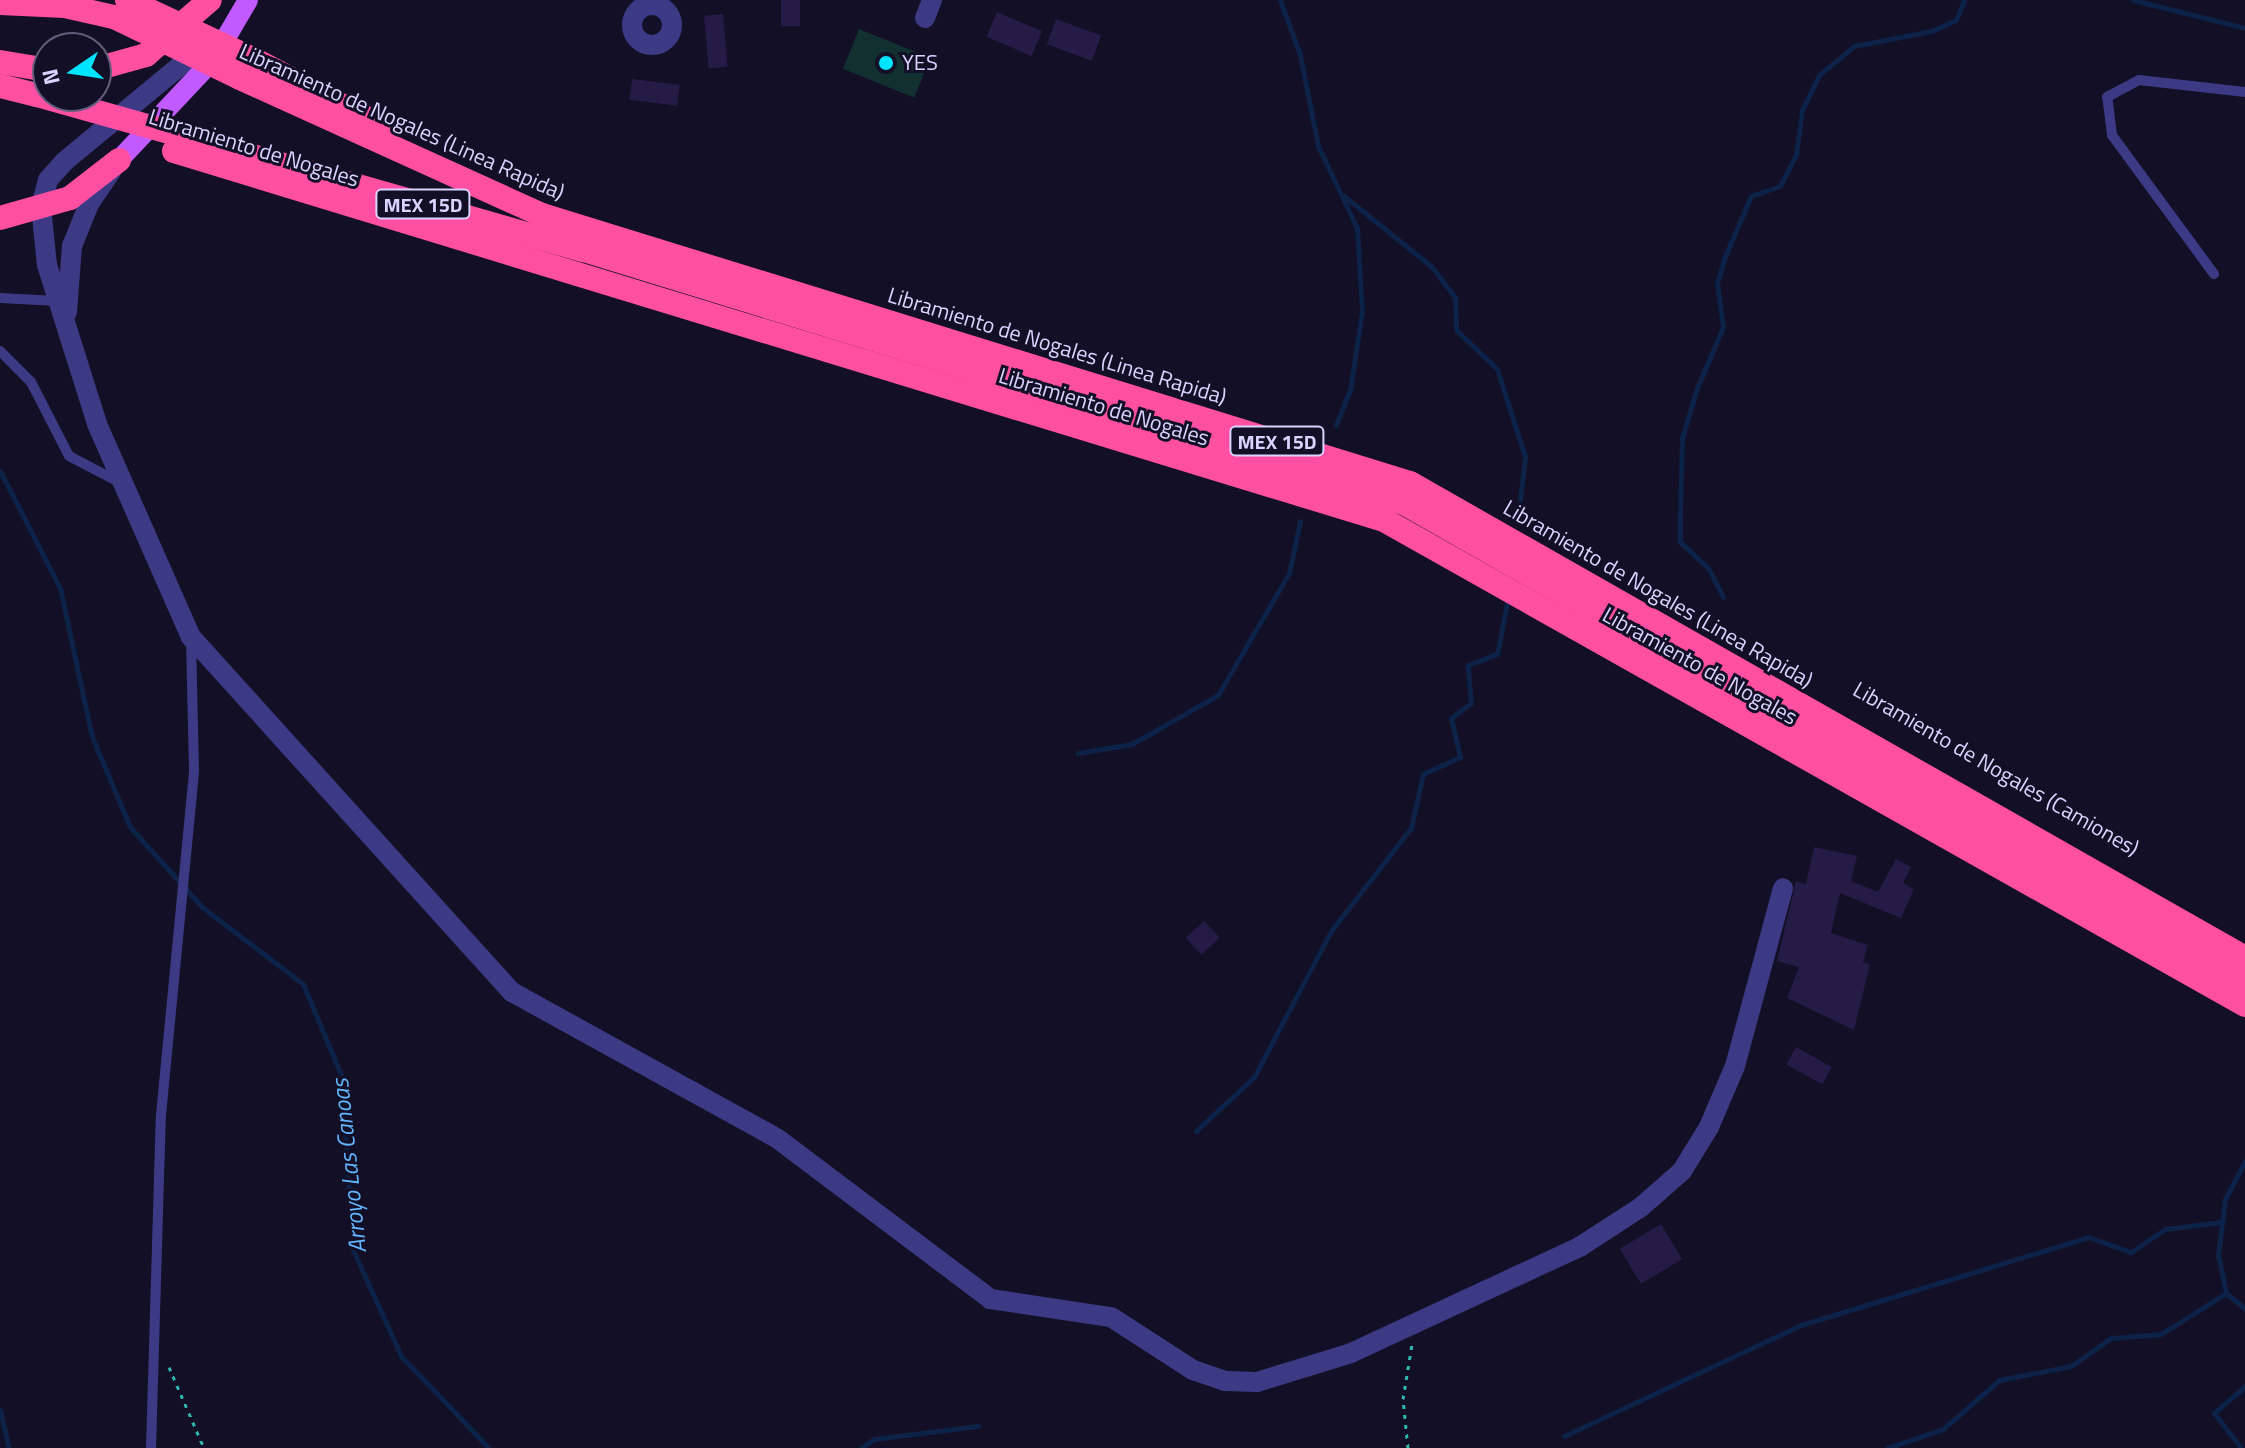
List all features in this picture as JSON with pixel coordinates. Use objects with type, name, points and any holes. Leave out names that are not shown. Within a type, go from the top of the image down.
[{"type":"highway","name":"MEX 15D","points":[[66,0],[120,8]]},
{"type":"highway","points":[[112,65],[146,55],[210,0]]},
{"type":"highway","name":"MEX 15D","points":[[0,3],[120,8]]},
{"type":"highway","name":"Libramiento de Nogales (Camiones)","points":[[120,8],[548,204],[1415,470],[2245,940]]},
{"type":"highway","points":[[0,62],[32,67]]},
{"type":"highway","name":"Libramiento de Nogales (Linea Rapida)","points":[[248,69],[542,215],[1410,483],[2245,958]]},
{"type":"highway","name":"Libramiento de Nogales","points":[[0,86],[32,101]]},
{"type":"highway","name":"Libramiento de Nogales","points":[[0,100],[32,103]]},
{"type":"highway","name":"Libramiento de Nogales","points":[[68,112],[584,250],[1404,503],[2245,983]]},
{"type":"highway","name":"Libramiento de Nogales","points":[[176,143],[1384,520],[2245,1005]]},
{"type":"highway","points":[[0,218],[82,193],[119,160]]},
{"type":"main road","points":[[119,160],[189,90],[244,7]]},
{"type":"street","points":[[244,7],[64,162],[48,180],[41,207],[67,328],[121,483],[191,637],[512,992],[778,1139],[990,1299],[1111,1317],[1193,1370],[1225,1381],[1257,1382],[1299,1373],[1417,1325],[1581,1246],[1641,1207],[1682,1171],[1709,1127],[1735,1066],[1783,888]]},
{"type":"street","points":[[62,300],[79,222],[119,160]]},
{"type":"lane","points":[[2214,274],[2112,135],[2107,97],[2139,80],[2245,92]]},
{"type":"lane","points":[[0,298],[62,300]]},
{"type":"lane","points":[[0,351],[31,382],[69,456],[121,483]]},
{"type":"lane","points":[[151,1448],[151,1328],[163,1069],[194,771],[191,637]]},
{"type":"path","points":[[1408,1448],[1403,1399],[1417,1325]]},
{"type":"path","points":[[151,1328],[204,1448]]},
{"type":"green space","name":"YES","points":[[859,29],[930,58],[914,98],[843,69]]},
{"type":"building","points":[[781,0],[800,0],[800,26],[781,26]]},
{"type":"building","points":[[997,12],[1042,31],[1032,56],[986,37]]},
{"type":"building","points":[[723,14],[728,67],[709,68],[704,16]]},
{"type":"building","points":[[1056,19],[1101,35],[1092,61],[1047,44]]},
{"type":"building","points":[[632,79],[680,85],[677,106],[629,100]]},
{"type":"building","points":[[1814,847],[1857,856],[1851,881],[1878,892],[1896,859],[1911,867],[1903,883],[1914,889],[1901,918],[1840,893],[1831,933],[1868,945],[1863,962],[1870,964],[1854,1030],[1787,998],[1799,967],[1777,961],[1796,881],[1806,884]]},
{"type":"building","points":[[1204,921],[1220,938],[1201,955],[1186,938]]},
{"type":"building","points":[[1796,1047],[1832,1067],[1822,1084],[1786,1064]]},
{"type":"building","points":[[1661,1224],[1682,1259],[1641,1284],[1620,1249]]},
{"type":"waterway","points":[[1280,0],[1300,55],[1318,146],[1357,228],[1362,311],[1350,390],[1336,425]]},
{"type":"waterway","points":[[1723,597],[1708,568],[1680,542],[1680,513],[1682,438],[1697,388],[1723,327],[1717,283],[1726,254],[1751,196],[1780,186],[1796,155],[1802,110],[1819,75],[1854,46],[1932,31],[1956,20],[1964,0]]},
{"type":"waterway","points":[[2133,0],[2245,28]]},
{"type":"waterway","points":[[1344,196],[1432,267],[1455,298],[1456,330],[1497,369],[1525,457],[1519,507]]},
{"type":"waterway","name":"Arroyo Las Canoas","points":[[0,471],[60,588],[92,737],[130,827],[202,907],[303,984],[341,1075],[353,1250],[401,1356],[489,1448]]},
{"type":"waterway","points":[[1078,753],[1132,744],[1218,695],[1289,573],[1300,521]]},
{"type":"waterway","points":[[1196,1131],[1254,1077],[1331,931],[1411,828],[1423,774],[1460,757],[1451,718],[1471,703],[1468,665],[1497,654],[1508,598]]},
{"type":"waterway","points":[[2245,1161],[2225,1199],[2218,1255],[2226,1293],[2245,1309]]},
{"type":"waterway","points":[[1564,1436],[1801,1325],[2088,1237],[2131,1252],[2165,1229],[2222,1222]]},
{"type":"waterway","points":[[1887,1448],[1943,1429],[1999,1380],[2071,1366],[2111,1338],[2161,1334],[2226,1293]]},
{"type":"waterway","points":[[2241,1448],[2214,1413],[2245,1386]]},
{"type":"waterway","points":[[0,1410],[9,1448]]},
{"type":"waterway","points":[[861,1448],[874,1439],[978,1426]]},
{"type":"place","name":"YES","points":[[886,63]]}]
